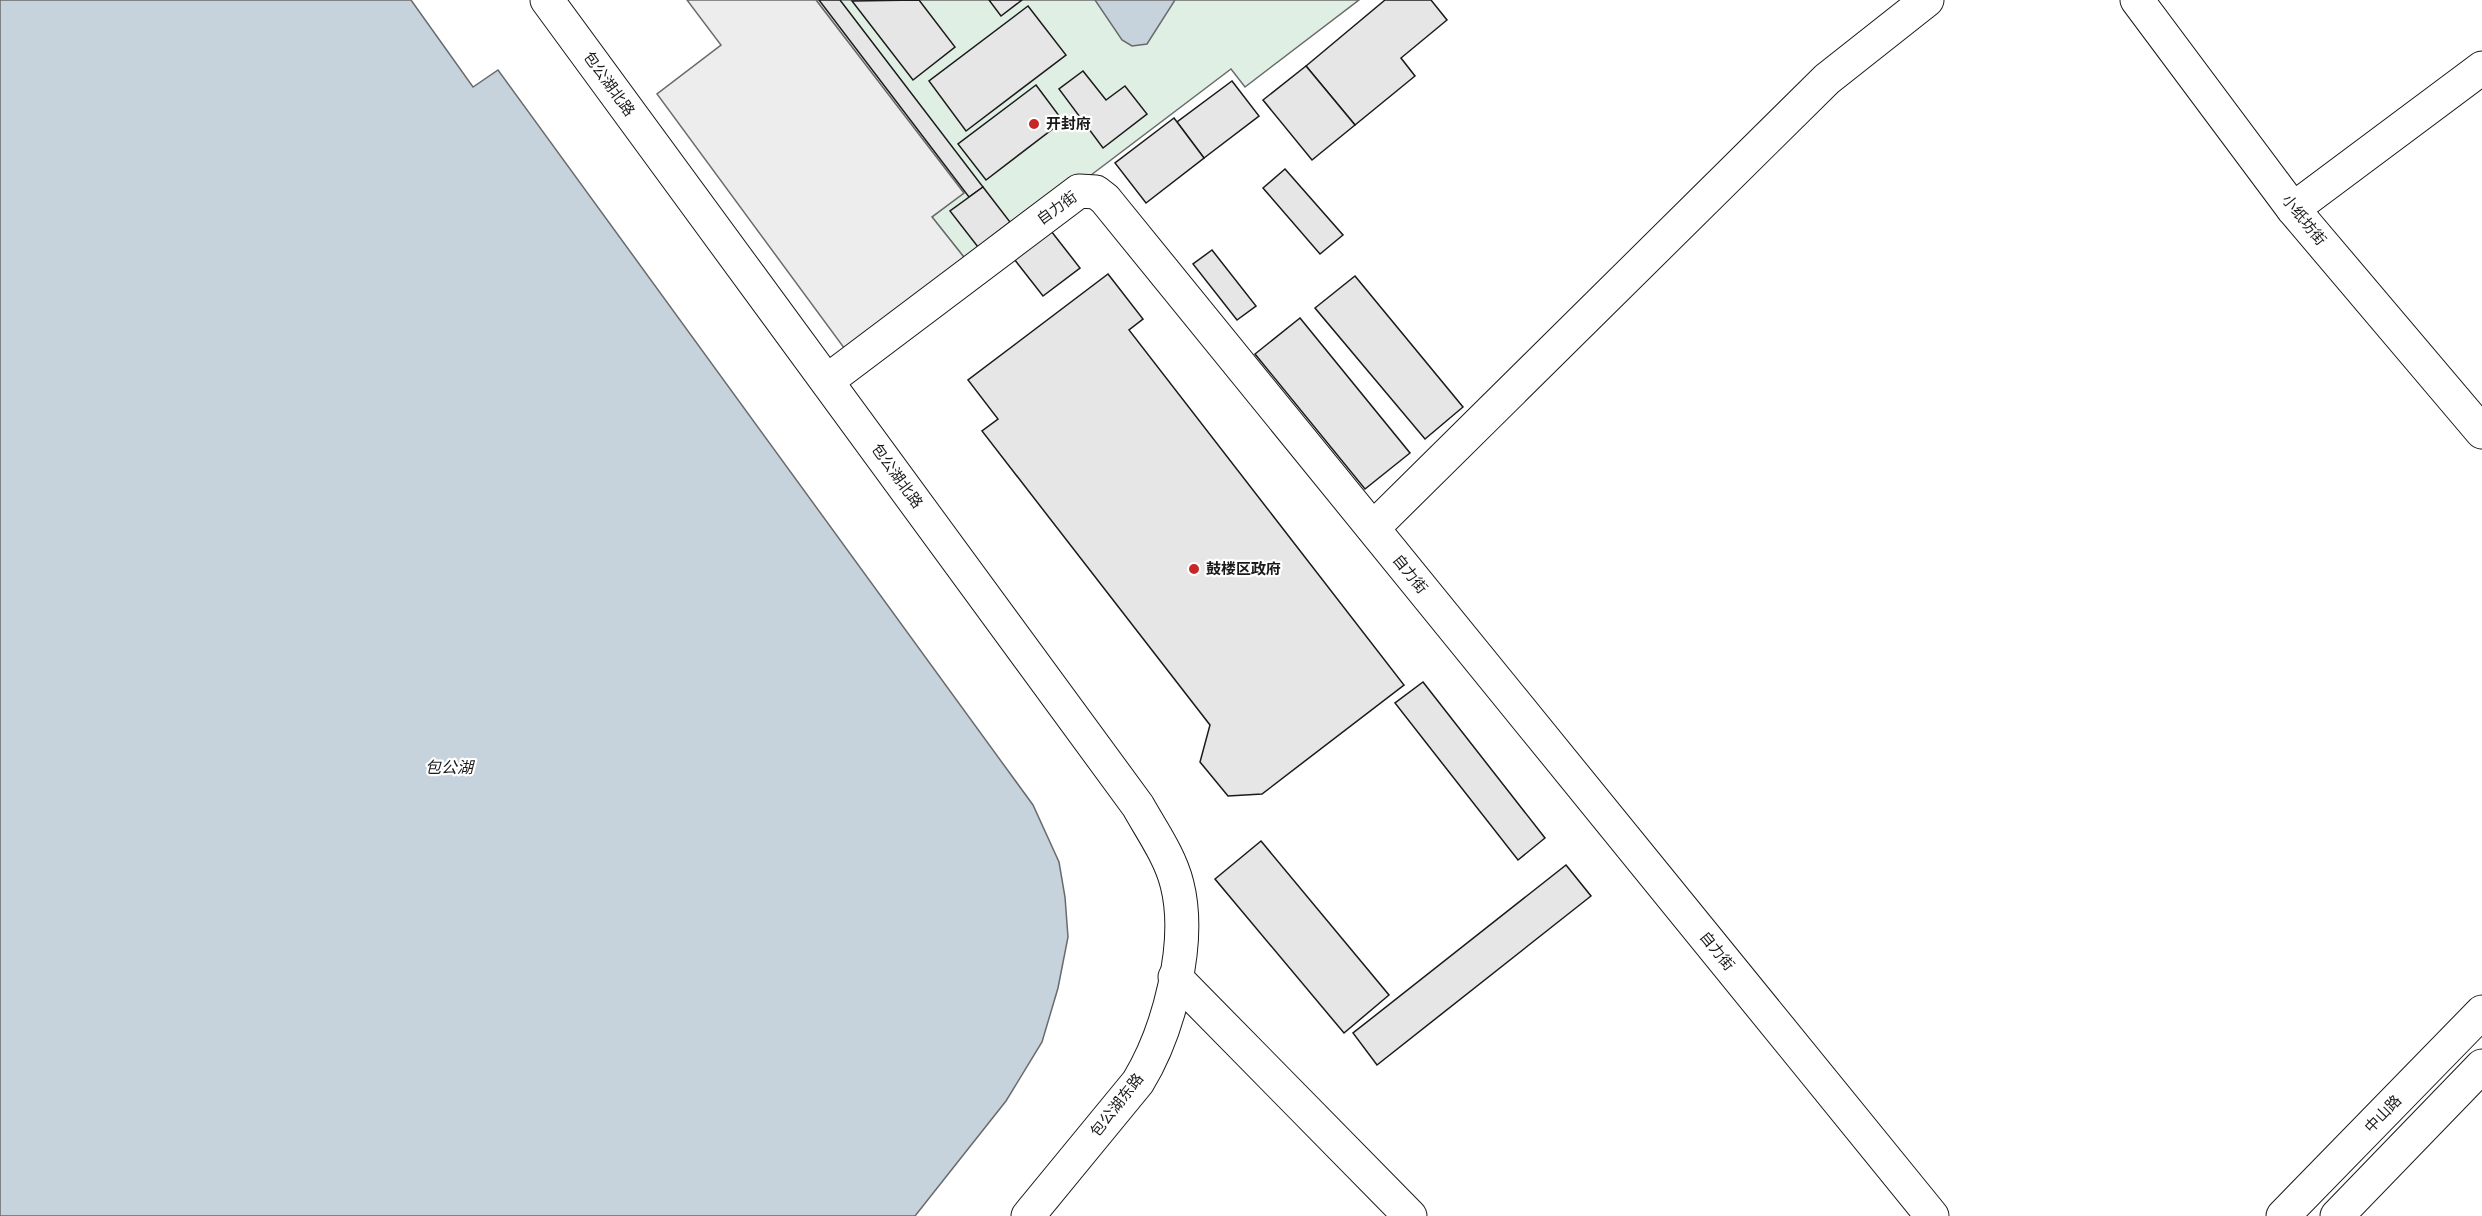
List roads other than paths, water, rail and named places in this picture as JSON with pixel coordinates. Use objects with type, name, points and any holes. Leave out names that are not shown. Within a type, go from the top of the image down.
[{"type":"street","name":"包公湖北路","points":[[548,0],[1138,806],[1169,861],[1177,884],[1183,932],[1175,977]]},
{"type":"street","points":[[1373,528],[1827,79],[1927,0]]},
{"type":"street","name":"小纸坊街","points":[[2137,0],[2293,209],[2482,432]]},
{"type":"street","points":[[2293,209],[2482,68]]},
{"type":"street","name":"自力街","points":[[827,381],[1079,191],[1086,189],[1105,199],[1932,1216]]},
{"type":"street","points":[[1175,977],[1410,1216]]},
{"type":"street","name":"包公湖东路","points":[[1028,1216],[1138,1082],[1160,1039],[1175,977]]},
{"type":"street","name":"中山路","points":[[2283,1216],[2482,1012]]},
{"type":"street","points":[[2337,1216],[2482,1066]]},
{"type":"water","name":"包公湖","points":[[0,0],[411,0],[473,87],[498,70],[1033,805],[1059,862],[1068,937],[1058,988],[1042,1042],[1006,1101],[915,1216],[0,1216]]},
{"type":"water","points":[[1095,0],[1175,0],[1147,44],[1132,46],[1122,40]]},
{"type":"place","name":"开封府","points":[[1034,124]]},
{"type":"place","name":"鼓楼区政府","points":[[1194,569]]}]
